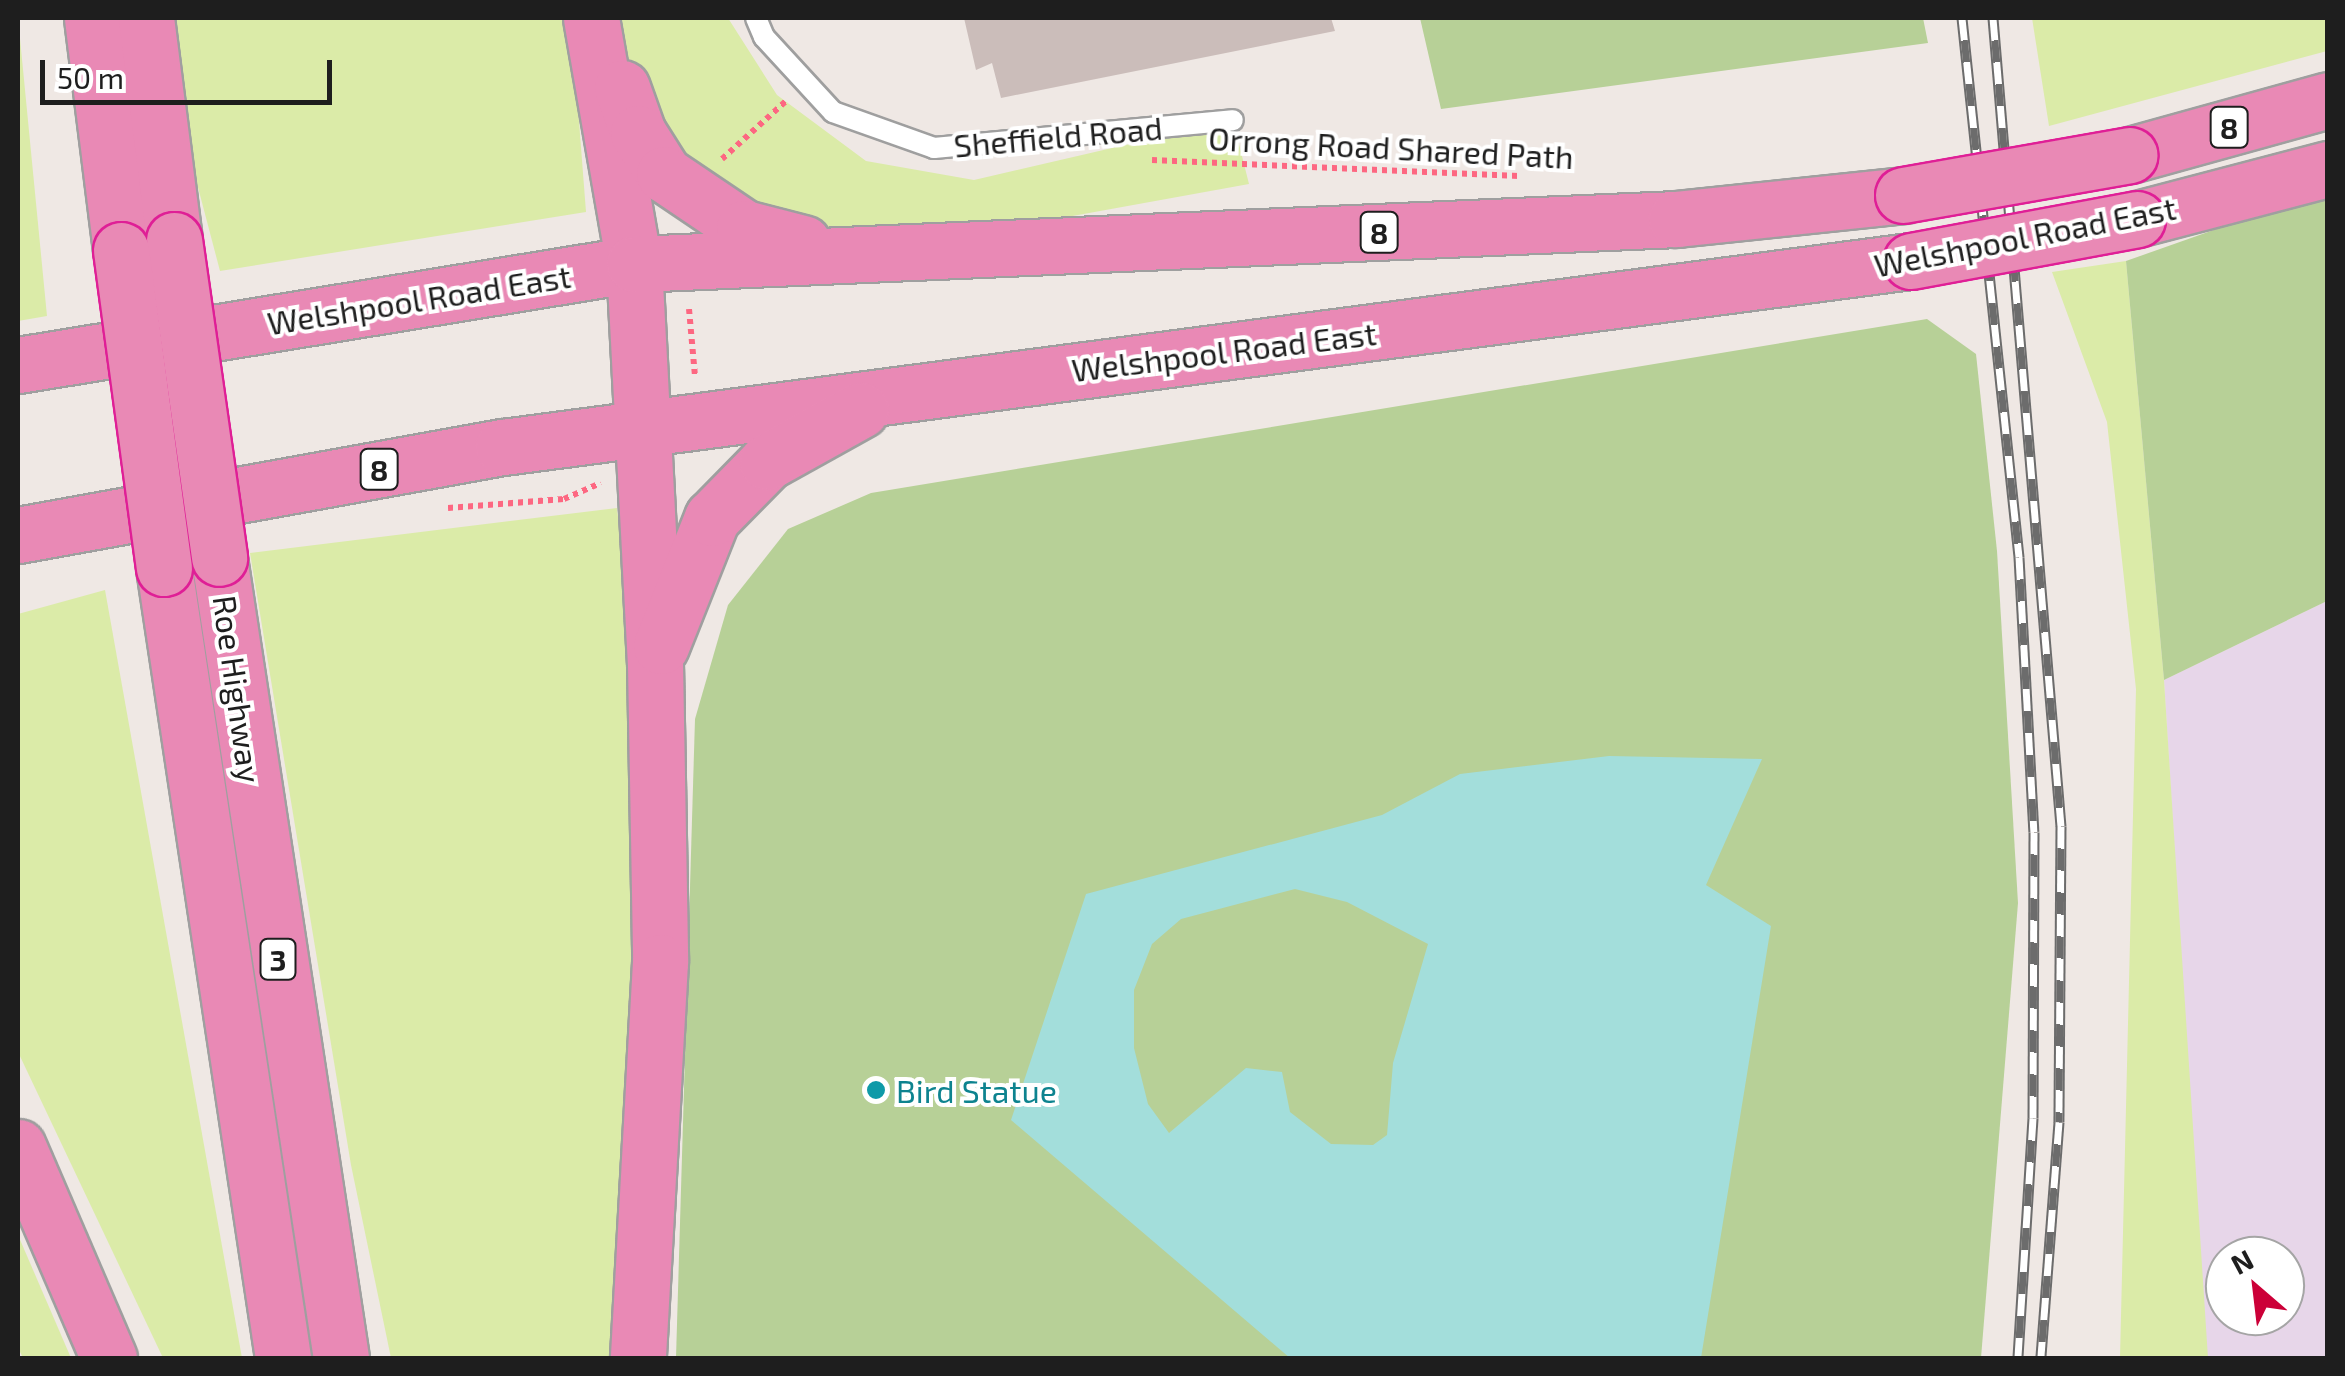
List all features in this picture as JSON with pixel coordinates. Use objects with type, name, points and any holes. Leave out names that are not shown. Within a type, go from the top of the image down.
[{"type":"highway","name":"Roe Highway","points":[[92,18],[164,568],[283,1358]]},
{"type":"highway","name":"Roe Highway","points":[[146,18],[219,558],[341,1358]]},
{"type":"highway","points":[[591,18],[659,264],[643,428],[655,663],[660,962],[638,1358]]},
{"type":"highway","points":[[603,18],[638,133],[664,174],[744,228],[853,256]]},
{"type":"highway","name":"Welshpool Road East","points":[[18,366],[659,264],[1676,219],[1903,195],[2130,154],[2328,100]]},
{"type":"highway","name":"Welshpool Road East","points":[[18,535],[643,428],[1911,260],[2137,219],[2328,169]]},
{"type":"highway","points":[[655,663],[712,518],[767,462],[895,392]]},
{"type":"highway","points":[[18,1147],[109,1358]]},
{"type":"lane","name":"Sheffield Road","points":[[756,18],[764,37],[834,112],[934,148],[1233,120]]},
{"type":"path","points":[[696,199],[721,160],[792,101]]},
{"type":"path","name":"Orrong Road Shared Path","points":[[1138,158],[1540,176]]},
{"type":"path","points":[[659,264],[700,421]]},
{"type":"shaded area","points":[[2327,601],[2327,1358],[2206,1358],[2164,680]]},
{"type":"green space","points":[[18,18],[47,316],[18,321]]},
{"type":"green space","points":[[172,18],[571,18],[586,212],[220,271],[185,138]]},
{"type":"green space","points":[[603,18],[728,18],[777,95],[866,161],[974,180],[1233,120],[1249,184],[853,256],[696,199]]},
{"type":"green space","points":[[1420,18],[1923,18],[1928,43],[1441,109]]},
{"type":"green space","points":[[2032,18],[2327,18],[2327,51],[2049,126]]},
{"type":"green space","points":[[2327,190],[2327,601],[2164,680],[2126,261]]},
{"type":"green space","points":[[2126,261],[2164,680],[2208,1358],[2120,1358],[2136,689],[2107,422],[2052,272]]},
{"type":"green space","points":[[1927,319],[1976,354],[1997,551],[2018,903],[1981,1358],[676,1358],[695,719],[728,605],[788,529],[871,493]]},
{"type":"green space","points":[[617,508],[640,706],[636,927],[611,1358],[391,1358],[351,1165],[250,553]]},
{"type":"green space","points":[[105,590],[242,1358],[163,1358],[18,1052],[18,614]]},
{"type":"green space","points":[[18,1235],[71,1358],[23,1358],[18,1348]]},
{"type":"water","points":[[1609,756],[1762,759],[1706,885],[1771,926],[1701,1358],[1290,1358],[1011,1120],[1086,894],[1382,815],[1460,774]],"holes":[[[1295,889],[1347,902],[1428,944],[1393,1063],[1387,1135],[1373,1145],[1331,1144],[1290,1112],[1282,1072],[1246,1068],[1169,1133],[1148,1104],[1134,1048],[1134,990],[1152,944],[1181,919]]]},
{"type":"building","points":[[964,18],[1331,18],[1335,31],[1001,98],[992,63],[976,70]]},
{"type":"railway","points":[[1962,18],[2019,557],[2034,832],[2033,1118],[2018,1358]]},
{"type":"railway","points":[[1993,18],[2061,826],[2059,1122],[2041,1358]]},
{"type":"place","name":"Bird Statue","points":[[876,1090]]}]
